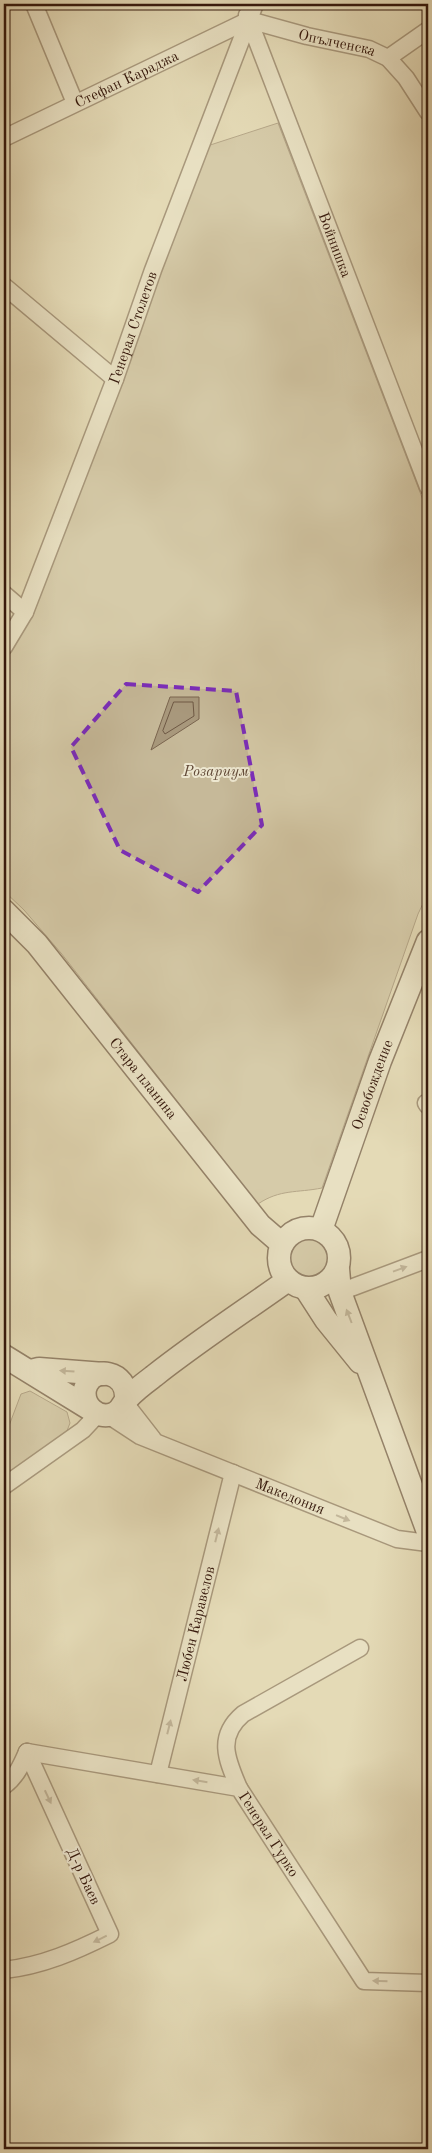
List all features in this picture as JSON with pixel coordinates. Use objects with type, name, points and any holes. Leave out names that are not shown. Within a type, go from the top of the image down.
[{"type":"main road","name":"Стара планина","points":[[4,912],[37,944],[260,1225],[282,1244]]},
{"type":"main road","name":"Освобождение","points":[[321,1230],[380,1061],[428,942]]},
{"type":"main road","points":[[372,1378],[279,1264],[282,1244],[294,1231],[303,1228],[321,1230],[335,1242],[339,1260],[340,1292],[372,1378],[428,1532]]},
{"type":"main road","points":[[110,1408],[154,1376],[297,1284],[316,1288],[332,1278],[338,1269]]},
{"type":"main road","name":"Македония","points":[[4,1356],[31,1370],[36,1377],[110,1408]]},
{"type":"main road","name":"Македония","points":[[31,1370],[39,1369],[110,1375]]},
{"type":"main road","points":[[110,1408],[85,1397],[87,1384],[91,1379],[110,1375],[154,1376]]},
{"type":"main road","points":[[110,1375],[124,1384],[110,1408]]},
{"type":"street","points":[[34,4],[75,103]]},
{"type":"street","name":"Войнишка","points":[[243,4],[428,487]]},
{"type":"street","name":"Генерал Столетов","points":[[4,647],[26,612],[115,379],[153,270],[255,4]]},
{"type":"street","name":"Стефан Караджа","points":[[4,138],[249,20]]},
{"type":"street","name":"Опълченска","points":[[249,20],[307,36],[369,49],[388,58],[406,78],[428,112]]},
{"type":"street","points":[[388,58],[428,30]]},
{"type":"street","points":[[4,286],[115,379]]},
{"type":"street","points":[[4,594],[26,612]]},
{"type":"street","points":[[340,1292],[428,1259]]},
{"type":"street","points":[[4,1486],[110,1408]]},
{"type":"street","name":"Македония","points":[[110,1408],[140,1436],[397,1540],[428,1544]]},
{"type":"street","name":"Любен Каравелов","points":[[158,1774],[233,1473]]},
{"type":"street","points":[[239,1788],[226,1758],[227,1742],[232,1724],[244,1714],[360,1648]]},
{"type":"street","points":[[4,1786],[11,1781],[19,1770],[27,1752]]},
{"type":"street","name":"Генерал Гурко","points":[[27,1752],[239,1788],[364,1980],[428,1983]]},
{"type":"street","name":"Д-р Баев","points":[[4,1970],[22,1968],[57,1958],[110,1934],[27,1752]]},
{"type":"highlighted area","points":[[126,684],[236,691],[262,825],[198,892],[120,850],[71,747]]},
{"type":"green space","name":"Розариум","points":[[278,123],[428,513],[428,893],[418,914],[322,1188],[281,1194],[258,1204],[61,953],[24,910],[4,891],[4,652],[201,148]]},
{"type":"green space","points":[[309,1239],[322,1245],[328,1258],[322,1271],[309,1277],[296,1271],[290,1258],[296,1245]]},
{"type":"green space","points":[[30,1391],[67,1412],[70,1423],[65,1436],[4,1477],[4,1439],[21,1394]]},
{"type":"water","points":[[170,697],[199,697],[199,719],[151,750]]}]
